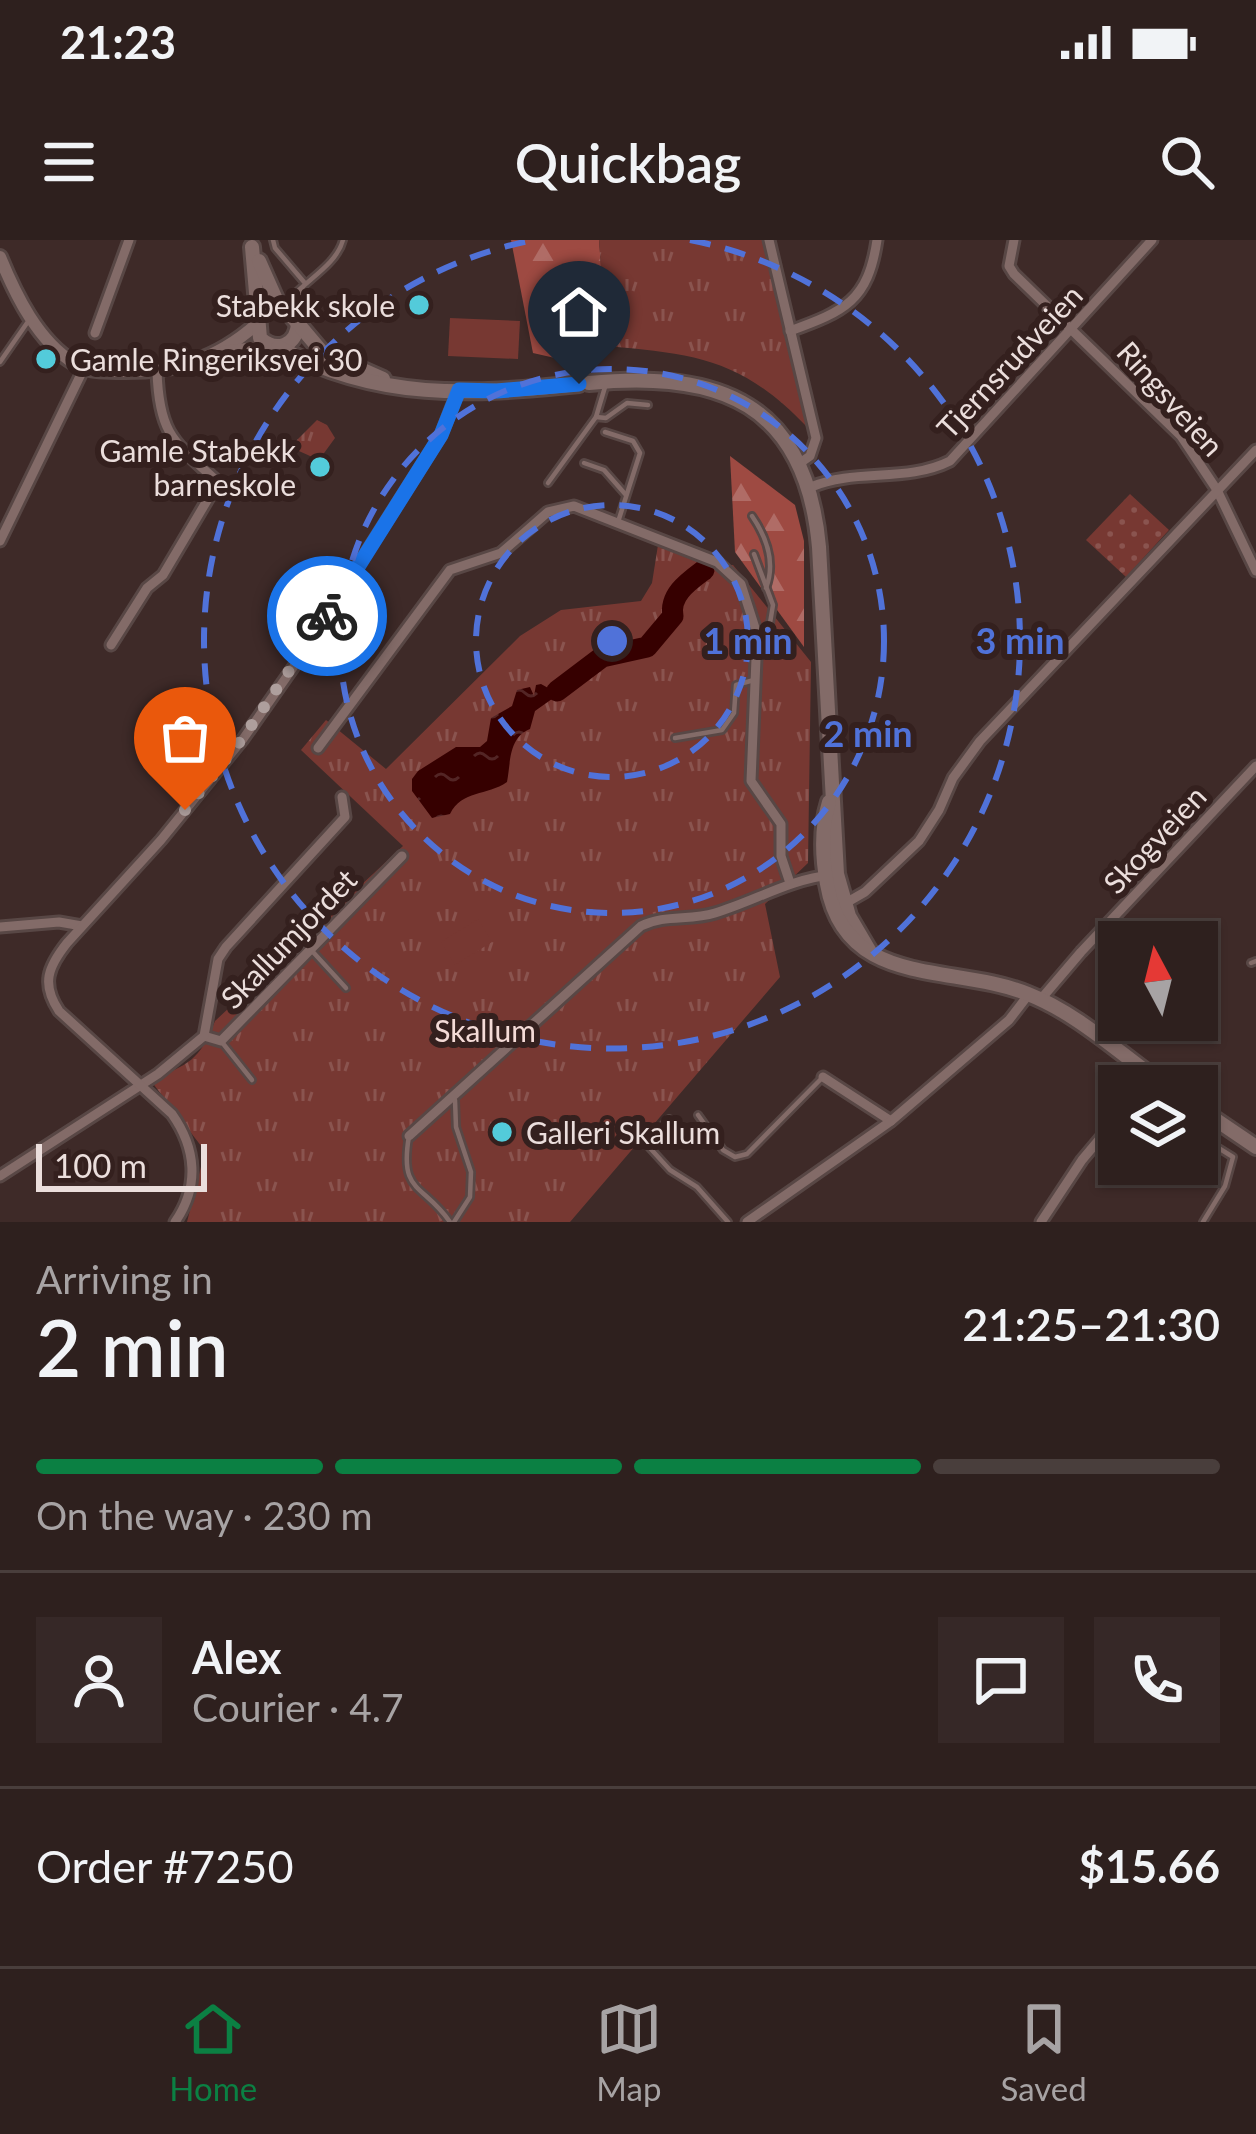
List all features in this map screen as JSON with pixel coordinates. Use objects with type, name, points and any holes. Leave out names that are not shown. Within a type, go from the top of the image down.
[{"type":"main road","points":[[251,243],[289,313],[322,352],[370,375],[459,390]]},
{"type":"main road","points":[[251,243],[260,338],[329,372],[406,391],[497,391],[668,379],[720,392],[762,418],[800,463],[816,512],[828,669],[830,800],[824,817],[840,923],[857,945],[898,967],[993,982],[1035,997],[1130,1065]]},
{"type":"main road","points":[[258,321],[267,309],[289,313]]},
{"type":"main road","points":[[274,346],[295,337],[289,313]]},
{"type":"main road","points":[[831,875],[869,950]]},
{"type":"main road","points":[[1218,1122],[1256,1148]]},
{"type":"street","points":[[95,333],[129,240]]},
{"type":"street","points":[[769,240],[816,438],[811,456],[800,463]]},
{"type":"street","points":[[790,331],[826,318],[857,296],[872,272],[877,240]]},
{"type":"street","name":"Ringsveien","points":[[1014,240],[1009,266],[1014,274],[1180,436],[1217,490],[1256,571]]},
{"type":"street","name":"Tjernsrudveien","points":[[811,487],[852,476],[915,473],[950,461],[1152,240]]},
{"type":"street","points":[[0,257],[32,320],[58,351],[84,368],[157,371],[187,367],[221,352],[258,321]]},
{"type":"street","points":[[221,352],[274,346]]},
{"type":"street","points":[[0,541],[84,368]]},
{"type":"street","points":[[111,645],[147,588],[163,575],[218,482],[172,440],[157,371]]},
{"type":"street","points":[[176,1222],[192,1183],[189,1143],[172,1114],[72,1024],[50,998],[48,972],[82,926],[198,795],[278,690],[441,435],[459,390]]},
{"type":"street","points":[[844,904],[865,892],[919,842],[953,778],[980,741],[1256,450]]},
{"type":"street","points":[[318,748],[450,570],[501,553],[557,508],[574,506],[717,562],[742,584],[757,634],[751,781],[781,824],[782,856],[790,884]]},
{"type":"street","name":"Skogveien","points":[[747,1222],[891,1121],[988,1040],[1072,961],[1256,766]]},
{"type":"street","points":[[0,1176],[190,1051],[205,1036],[218,959],[345,817],[342,797]]},
{"type":"street","name":"Skallumjordet","points":[[205,1036],[221,1041],[402,856]]},
{"type":"street","points":[[409,1136],[641,926],[653,920],[714,914],[790,884],[831,875]]},
{"type":"street","points":[[0,927],[59,922],[82,926]]},
{"type":"street","points":[[823,1077],[891,1121]]},
{"type":"street","points":[[1041,1222],[1098,1141]]},
{"type":"lane","points":[[273,240],[304,282]]},
{"type":"lane","points":[[289,313],[304,282],[338,254],[344,240]]},
{"type":"lane","points":[[289,313],[304,282]]},
{"type":"lane","points":[[0,362],[22,327],[32,320]]},
{"type":"lane","points":[[548,483],[596,417],[606,381]]},
{"type":"lane","points":[[596,417],[606,418],[627,403],[648,405]]},
{"type":"lane","points":[[605,432],[633,441],[639,448],[640,462],[618,522]]},
{"type":"lane","points":[[584,463],[604,470],[628,496]]},
{"type":"lane","points":[[752,516],[772,564],[766,588]]},
{"type":"lane","points":[[754,554],[772,616],[766,629],[757,634]]},
{"type":"lane","points":[[675,738],[722,730],[734,713],[736,685],[754,680]]},
{"type":"lane","points":[[309,948],[346,988]]},
{"type":"lane","points":[[221,1041],[252,1080]]},
{"type":"lane","points":[[698,1115],[724,1150],[735,1157],[748,1154],[823,1077]]},
{"type":"lane","points":[[409,1136],[408,1183],[452,1222],[470,1197],[471,1172],[456,1127],[454,1095]]},
{"type":"lane","points":[[669,1119],[651,1138],[649,1147],[670,1170],[697,1187],[728,1222]]},
{"type":"lane","points":[[1203,1222],[1225,1186],[1233,1156],[1218,1147]]},
{"type":"green space","points":[[511,240],[599,240],[607,346],[577,363],[533,353]]},
{"type":"green space","points":[[599,240],[769,240],[793,338],[807,427],[761,387],[716,364],[667,352],[607,346]]},
{"type":"green space","points":[[450,318],[520,321],[518,359],[448,356]]},
{"type":"green space","points":[[317,420],[335,438],[319,460],[290,447]]},
{"type":"green space","points":[[730,456],[795,505],[804,541],[804,647],[735,552]]},
{"type":"green space","points":[[1130,494],[1169,530],[1126,577],[1086,540]]},
{"type":"green space","name":"Skallum","points":[[658,545],[714,565],[733,565],[811,662],[808,863],[765,904],[780,977],[570,1222],[187,1222],[205,1151],[151,1081],[191,1060],[215,1021],[403,846],[301,750],[326,720],[386,769],[520,636],[561,610],[641,601],[652,583]]},
{"type":"green space","points":[[478,919],[492,942],[455,965],[441,942]]},
{"type":"water","points":[[536,685],[559,694],[535,711],[530,729],[518,738],[507,782],[468,797],[450,814],[432,818],[412,791],[418,771],[456,747],[480,747],[487,741],[491,718],[512,706],[517,690],[530,687],[534,696]]},
{"type":"waterway","points":[[557,691],[602,657],[647,647],[673,616],[681,590],[704,570]]},
{"type":"way so far","points":[[185,810],[242,739],[327,616]]},
{"type":"place","name":"Stabekk skole","points":[[419,305]]},
{"type":"place","name":"Gamle Ringeriksvei 30","points":[[46,359]]},
{"type":"place","name":"Gamle Stabekk barneskole","points":[[320,467]]},
{"type":"place","name":"Galleri Skallum","points":[[502,1132]]},
{"type":"route","points":[[327,616],[441,435],[459,390],[579,384]]}]
